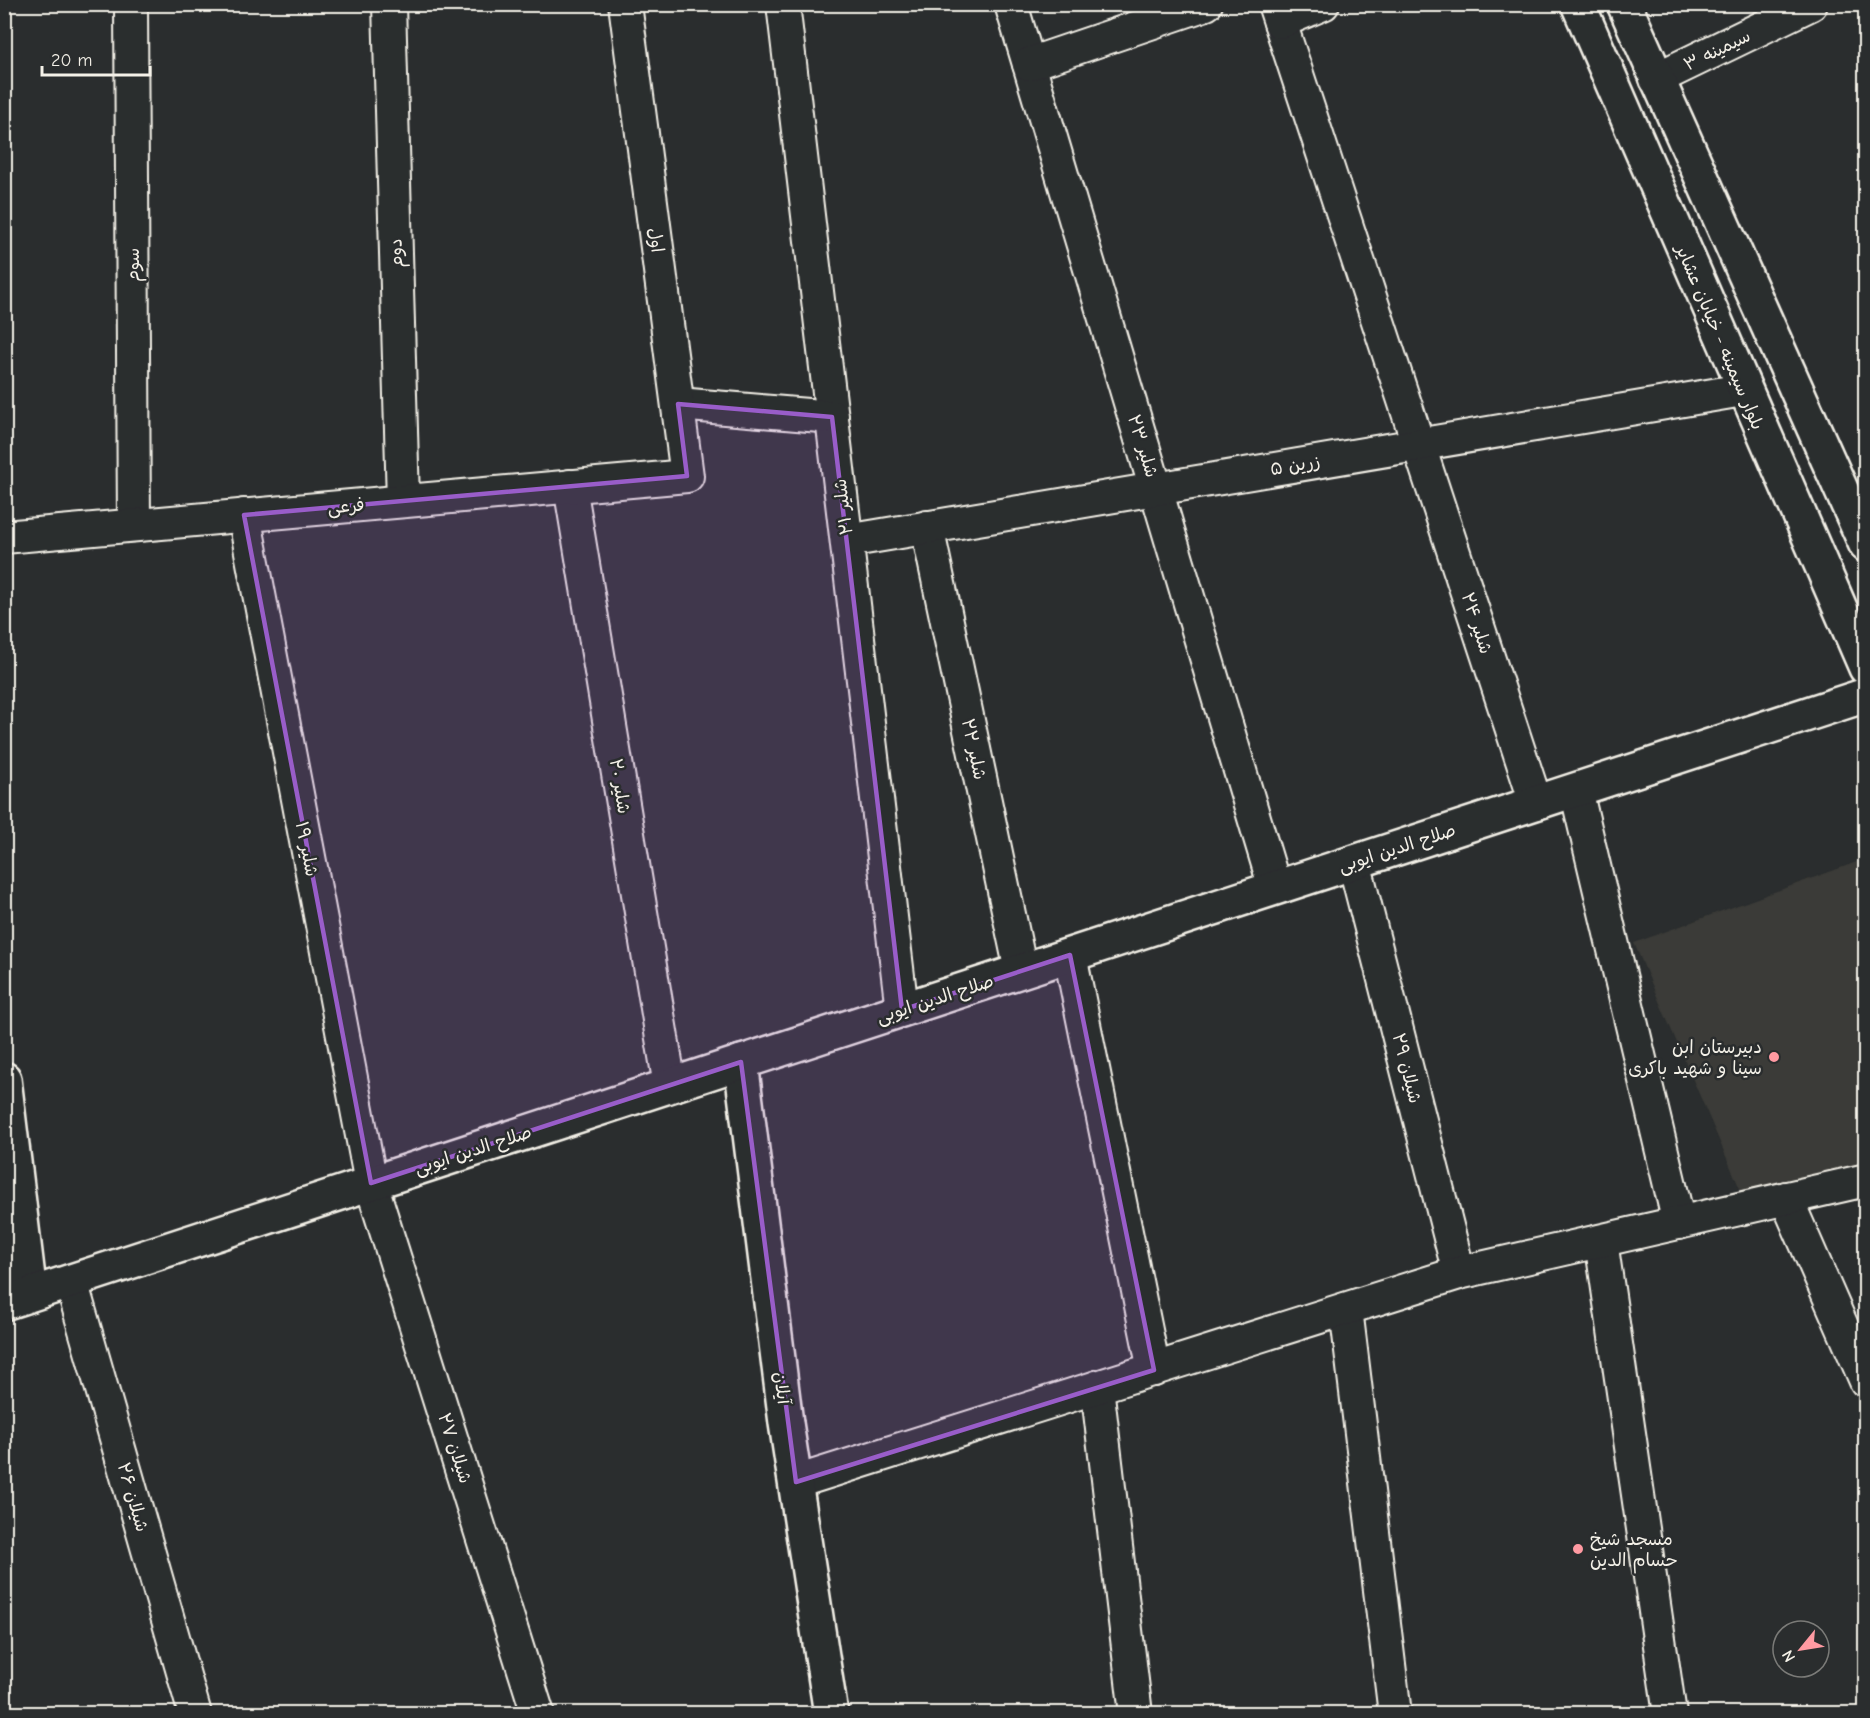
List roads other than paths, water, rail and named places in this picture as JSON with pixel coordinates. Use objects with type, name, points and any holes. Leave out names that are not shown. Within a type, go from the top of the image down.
[{"type":"street","name":"سوم","points":[[131,4],[134,525]]},
{"type":"street","name":"دوم","points":[[389,4],[403,501]]},
{"type":"street","name":"اول","points":[[625,4],[687,476]]},
{"type":"street","name":"شلیر ۲۱","points":[[783,4],[902,1010]]},
{"type":"street","name":"شلیر ۲۳","points":[[1011,4],[1275,888]]},
{"type":"street","points":[[1029,64],[1206,4]]},
{"type":"street","points":[[1277,13],[1323,4]]},
{"type":"street","name":"بلوار سیمینه - خیابان عشایر","points":[[1578,4],[1743,390],[1866,668]]},
{"type":"street","points":[[1624,4],[1866,545]]},
{"type":"street","name":"سیمینه ۳","points":[[1656,79],[1811,4]]},
{"type":"street","name":"شلیر ۲۴","points":[[1277,13],[1536,803]]},
{"type":"street","name":"زرین ۵","points":[[847,541],[1743,390]]},
{"type":"street","points":[[678,404],[832,417]]},
{"type":"street","name":"فرعی","points":[[4,537],[687,476]]},
{"type":"street","name":"شلیر ۲۰","points":[[570,486],[670,1086]]},
{"type":"street","name":"شلیر ۱۹","points":[[244,515],[371,1183]]},
{"type":"street","name":"شلیر ۲۲","points":[[927,527],[1021,971]]},
{"type":"street","name":"صلاح الدین ایوبی","points":[[17,1299],[1866,695]]},
{"type":"street","points":[[1576,790],[1679,1223]]},
{"type":"street","name":"شیلان ۲۹","points":[[1354,862],[1460,1273]]},
{"type":"street","points":[[1070,955],[1154,1370]]},
{"type":"street","name":"آیلان","points":[[741,1062],[786,1423],[831,1713]]},
{"type":"street","points":[[4,1079],[17,1299]]},
{"type":"street","points":[[796,1482],[1460,1273],[1866,1180]]},
{"type":"street","name":"شیلان ۲۷","points":[[371,1183],[538,1713]]},
{"type":"street","points":[[1786,1198],[1866,1381]]},
{"type":"street","points":[[1601,1241],[1670,1713]]},
{"type":"street","name":"شیلان ۲۶","points":[[71,1281],[195,1713]]},
{"type":"street","points":[[1346,1309],[1395,1713]]},
{"type":"street","points":[[1097,1387],[1136,1713]]},
{"type":"place","name":"دبیرستان ابن سینا و شهید باکری","points":[[1774,1057]]},
{"type":"place","name":"مسجد شیخ حسام الدین","points":[[1578,1549]]}]
